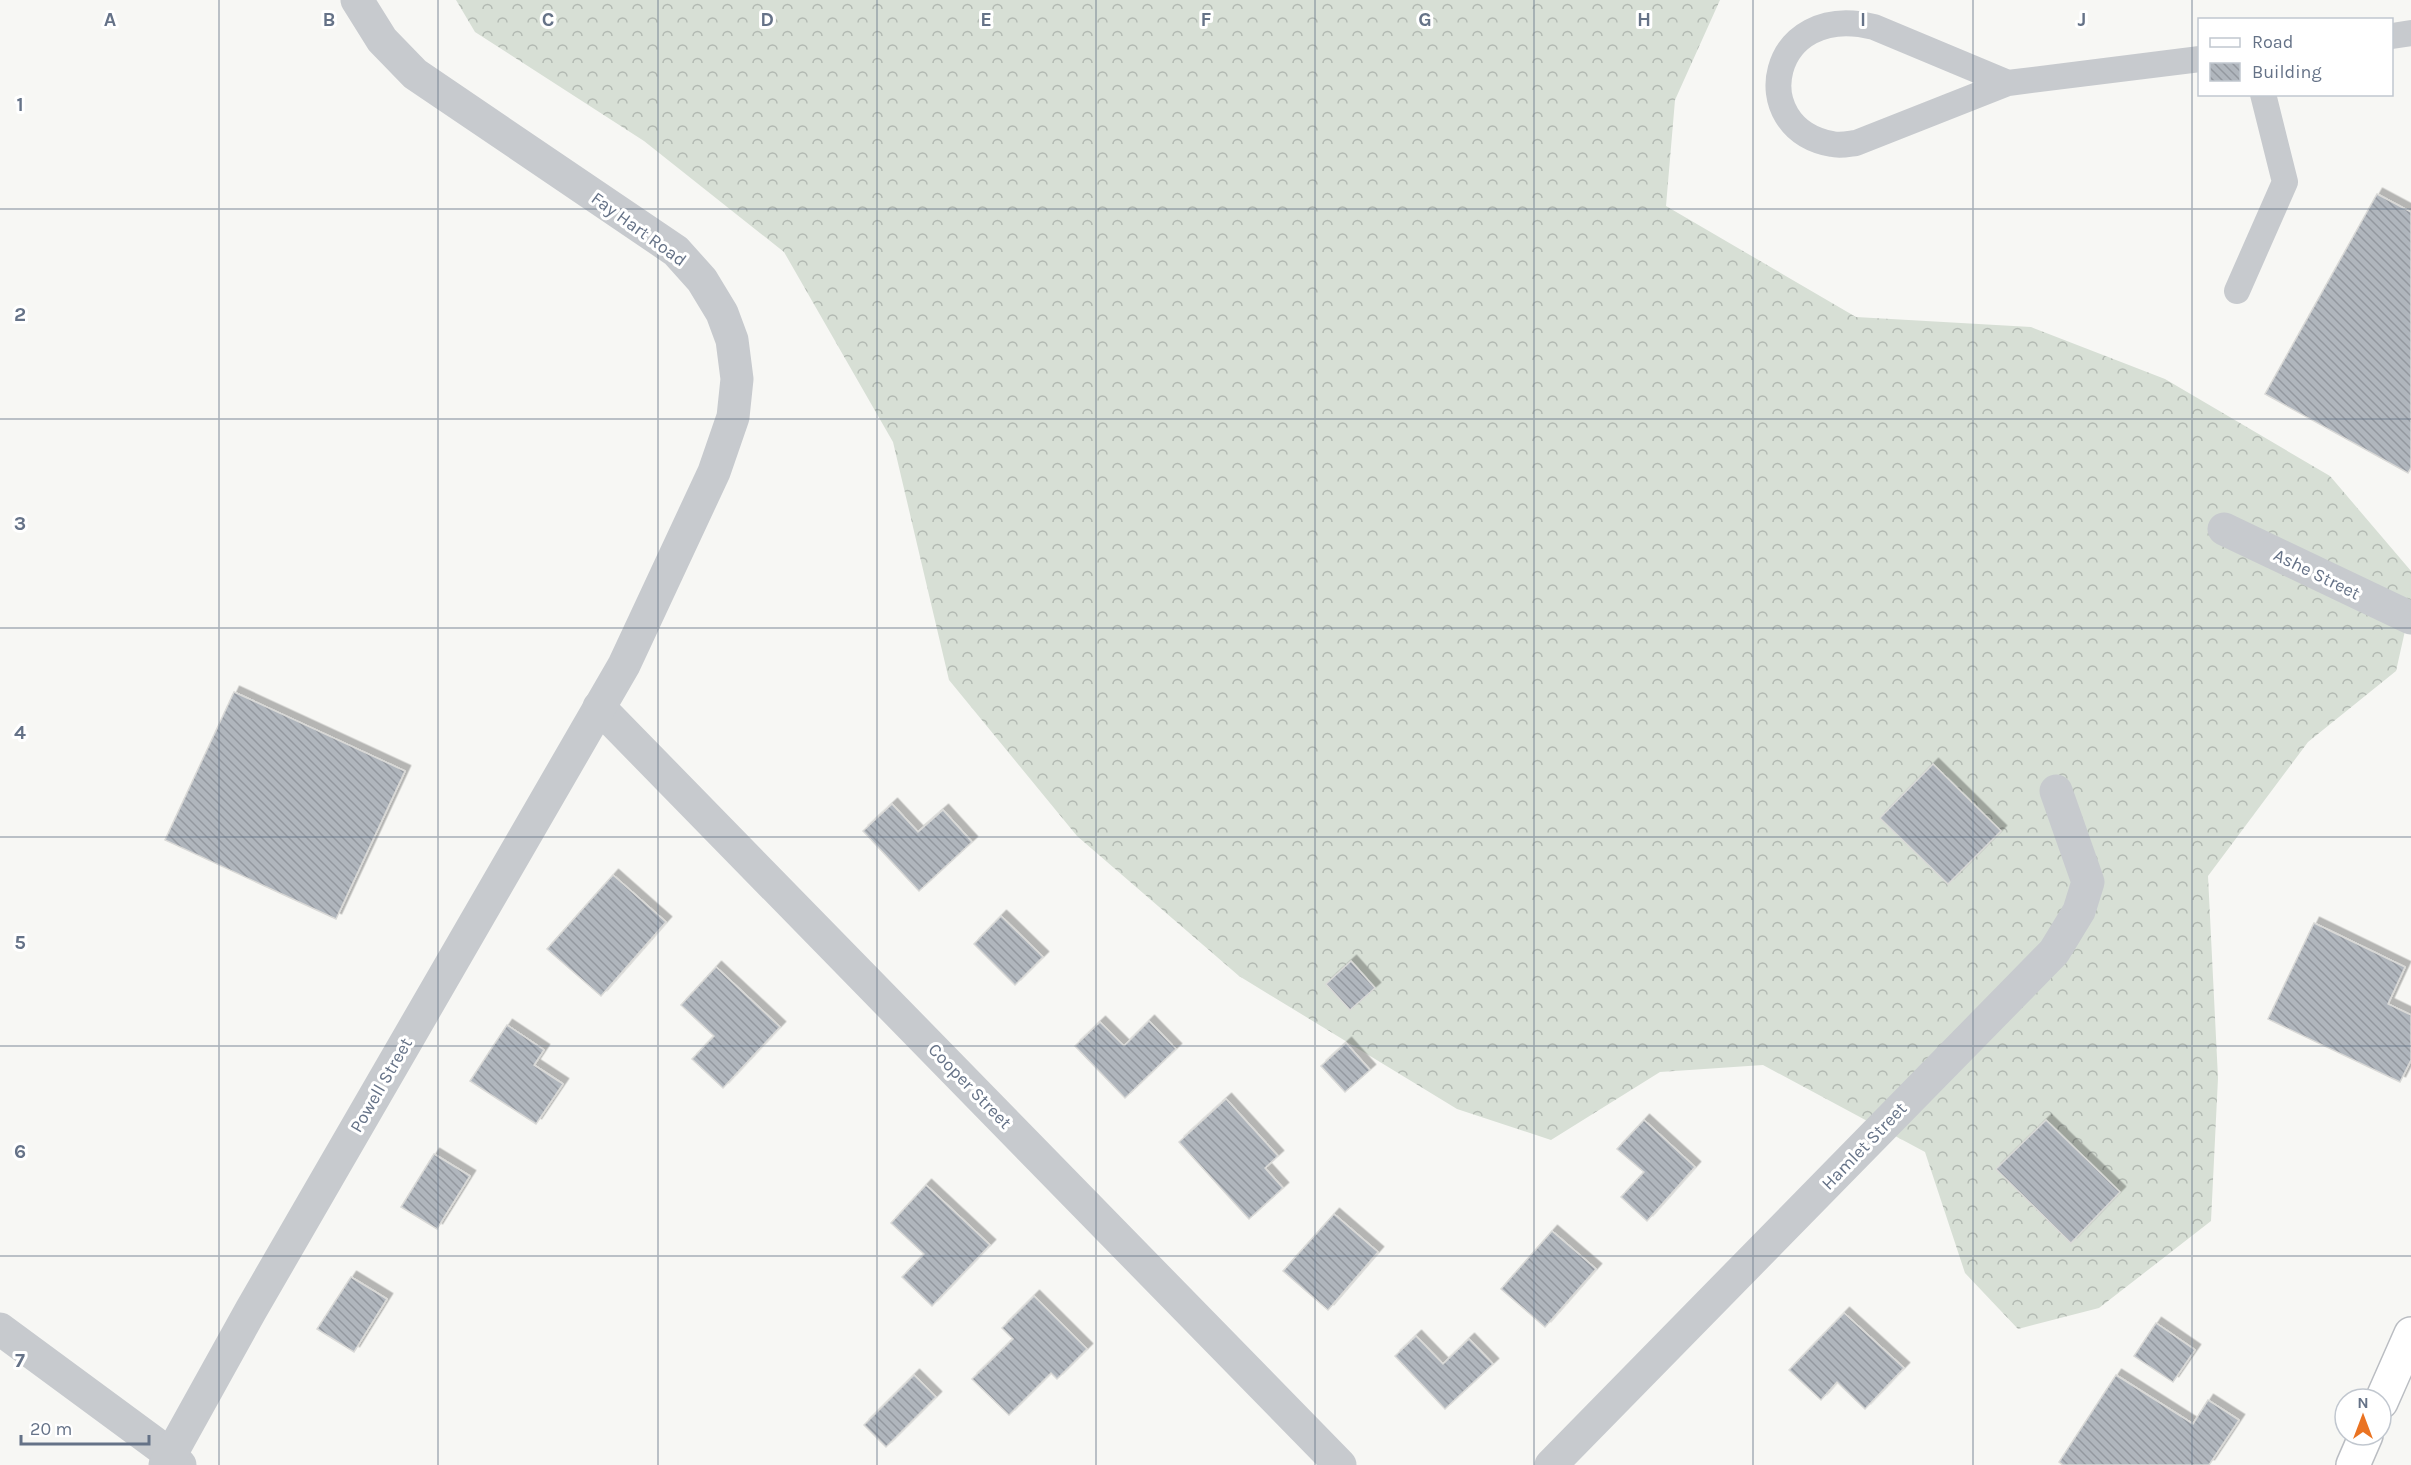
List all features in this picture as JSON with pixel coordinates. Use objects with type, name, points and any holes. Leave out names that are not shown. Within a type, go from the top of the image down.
[{"type":"main road","points":[[2388,1387],[2411,1334]]},
{"type":"main road","points":[[2353,1465],[2361,1447]]},
{"type":"street","name":"Fay Hart Road","points":[[357,0],[382,40],[415,74],[676,251],[702,280],[722,313],[732,340],[737,379],[733,417],[714,472],[624,665],[599,707]]},
{"type":"street","name":"Ashe Street","points":[[2223,529],[2411,618]]},
{"type":"street","name":"Powell Street","points":[[172,1462],[251,1310],[599,707]]},
{"type":"street","name":"Cooper Street","points":[[599,707],[1340,1465]]},
{"type":"street","name":"Hamlet Street","points":[[1551,1465],[2054,952],[2079,910],[2088,882],[2056,791]]},
{"type":"street","points":[[0,1329],[172,1462]]},
{"type":"lane","points":[[2008,83],[1865,23],[1835,18],[1815,24],[1798,35],[1786,51],[1779,70],[1778,90],[1784,110],[1796,126],[1813,138],[1834,145],[1856,143],[2008,83],[2198,59]]},
{"type":"lane","points":[[2393,36],[2411,33]]},
{"type":"lane","points":[[2237,291],[2285,182],[2264,96]]},
{"type":"green space","points":[[456,0],[1720,0],[1675,100],[1666,206],[1856,317],[2031,327],[2165,379],[2330,476],[2411,571],[2411,604],[2396,671],[2308,742],[2208,876],[2218,1078],[2211,1221],[2099,1308],[2018,1329],[1965,1273],[1925,1152],[1763,1065],[1660,1072],[1551,1140],[1457,1109],[1239,976],[1077,836],[949,680],[893,442],[784,252],[644,141],[475,32]]},
{"type":"building","points":[[2377,194],[2411,212],[2411,468],[2408,473],[2265,394]]},
{"type":"building","points":[[234,692],[405,771],[336,919],[165,840]]},
{"type":"building","points":[[1933,764],[2001,831],[1948,884],[1880,818]]},
{"type":"building","points":[[892,804],[918,832],[943,810],[972,842],[919,891],[863,831]]},
{"type":"building","points":[[613,875],[666,922],[601,996],[547,949]]},
{"type":"building","points":[[1001,916],[1043,957],[1015,985],[974,944]]},
{"type":"building","points":[[2314,923],[2405,967],[2388,1004],[2411,1015],[2411,1060],[2400,1082],[2268,1019]]},
{"type":"building","points":[[1351,961],[1375,988],[1350,1010],[1326,984]]},
{"type":"building","points":[[716,967],[780,1027],[723,1088],[692,1059],[714,1036],[681,1005]]},
{"type":"building","points":[[1149,1021],[1176,1049],[1125,1098],[1075,1046],[1100,1022],[1124,1046]]},
{"type":"building","points":[[507,1025],[544,1050],[534,1065],[563,1084],[536,1124],[470,1081]]},
{"type":"building","points":[[1346,1043],[1370,1070],[1345,1092],[1321,1066]]},
{"type":"building","points":[[1226,1099],[1278,1156],[1265,1168],[1283,1188],[1249,1219],[1179,1142]]},
{"type":"building","points":[[1644,1120],[1695,1167],[1647,1221],[1621,1197],[1644,1172],[1617,1149]]},
{"type":"building","points":[[2046,1120],[2120,1192],[2071,1243],[1996,1169]]},
{"type":"building","points":[[434,1154],[470,1176],[437,1229],[401,1207]]},
{"type":"building","points":[[926,1185],[990,1245],[932,1306],[902,1277],[924,1254],[891,1223]]},
{"type":"building","points":[[1334,1214],[1378,1252],[1328,1310],[1283,1271]]},
{"type":"building","points":[[1552,1231],[1596,1269],[1545,1327],[1501,1289]]},
{"type":"building","points":[[351,1277],[387,1299],[354,1352],[317,1329]]},
{"type":"building","points":[[1034,1296],[1087,1349],[1057,1379],[1051,1373],[1009,1415],[972,1379],[1013,1339],[1002,1328]]},
{"type":"building","points":[[1844,1313],[1904,1368],[1865,1409],[1837,1382],[1821,1400],[1789,1370]]},
{"type":"building","points":[[2156,1323],[2195,1350],[2173,1382],[2134,1356]]},
{"type":"building","points":[[1416,1336],[1443,1364],[1469,1339],[1493,1364],[1445,1409],[1395,1356]]},
{"type":"building","points":[[914,1375],[936,1397],[886,1447],[864,1425]]},
{"type":"building","points":[[2116,1375],[2193,1424],[2208,1400],[2239,1420],[2209,1465],[2063,1465],[2059,1462]]}]
